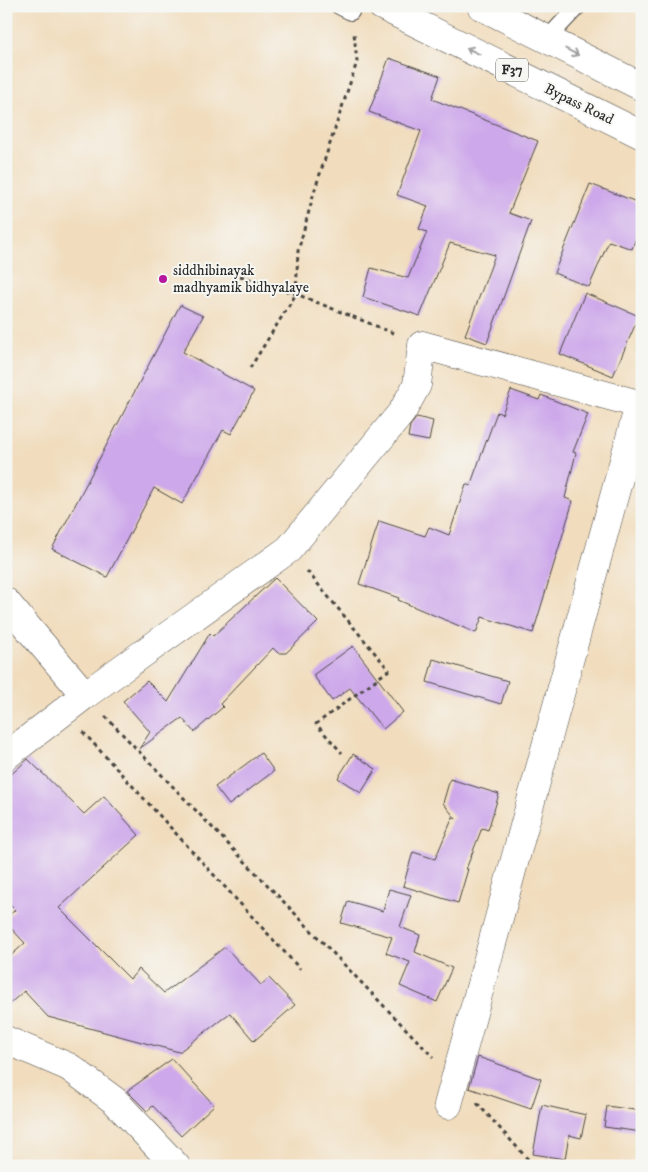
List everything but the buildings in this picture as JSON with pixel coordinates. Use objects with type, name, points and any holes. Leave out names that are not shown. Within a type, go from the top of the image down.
[{"type":"main road","name":"Bypass Road","points":[[382,6],[642,134]]},
{"type":"main road","points":[[481,6],[642,87]]},
{"type":"main road","points":[[6,756],[85,695],[289,549],[402,412],[417,385],[422,345],[640,405],[448,1105]]},
{"type":"main road","points":[[6,602],[85,695]]},
{"type":"main road","points":[[6,1040],[69,1067],[115,1101],[176,1166]]},
{"type":"lane","points":[[547,39],[578,6]]},
{"type":"path","points":[[250,368],[296,294],[298,251],[315,189],[357,62],[345,9]]},
{"type":"path","points":[[240,276],[296,294],[422,345]]},
{"type":"path","points":[[289,549],[389,670],[316,724],[342,753]]},
{"type":"path","points":[[85,695],[455,1079],[534,1166]]},
{"type":"path","points":[[64,711],[300,969]]},
{"type":"place","name":"siddhibinayak madhyamik bidhyalaye","points":[[163,279]]}]
